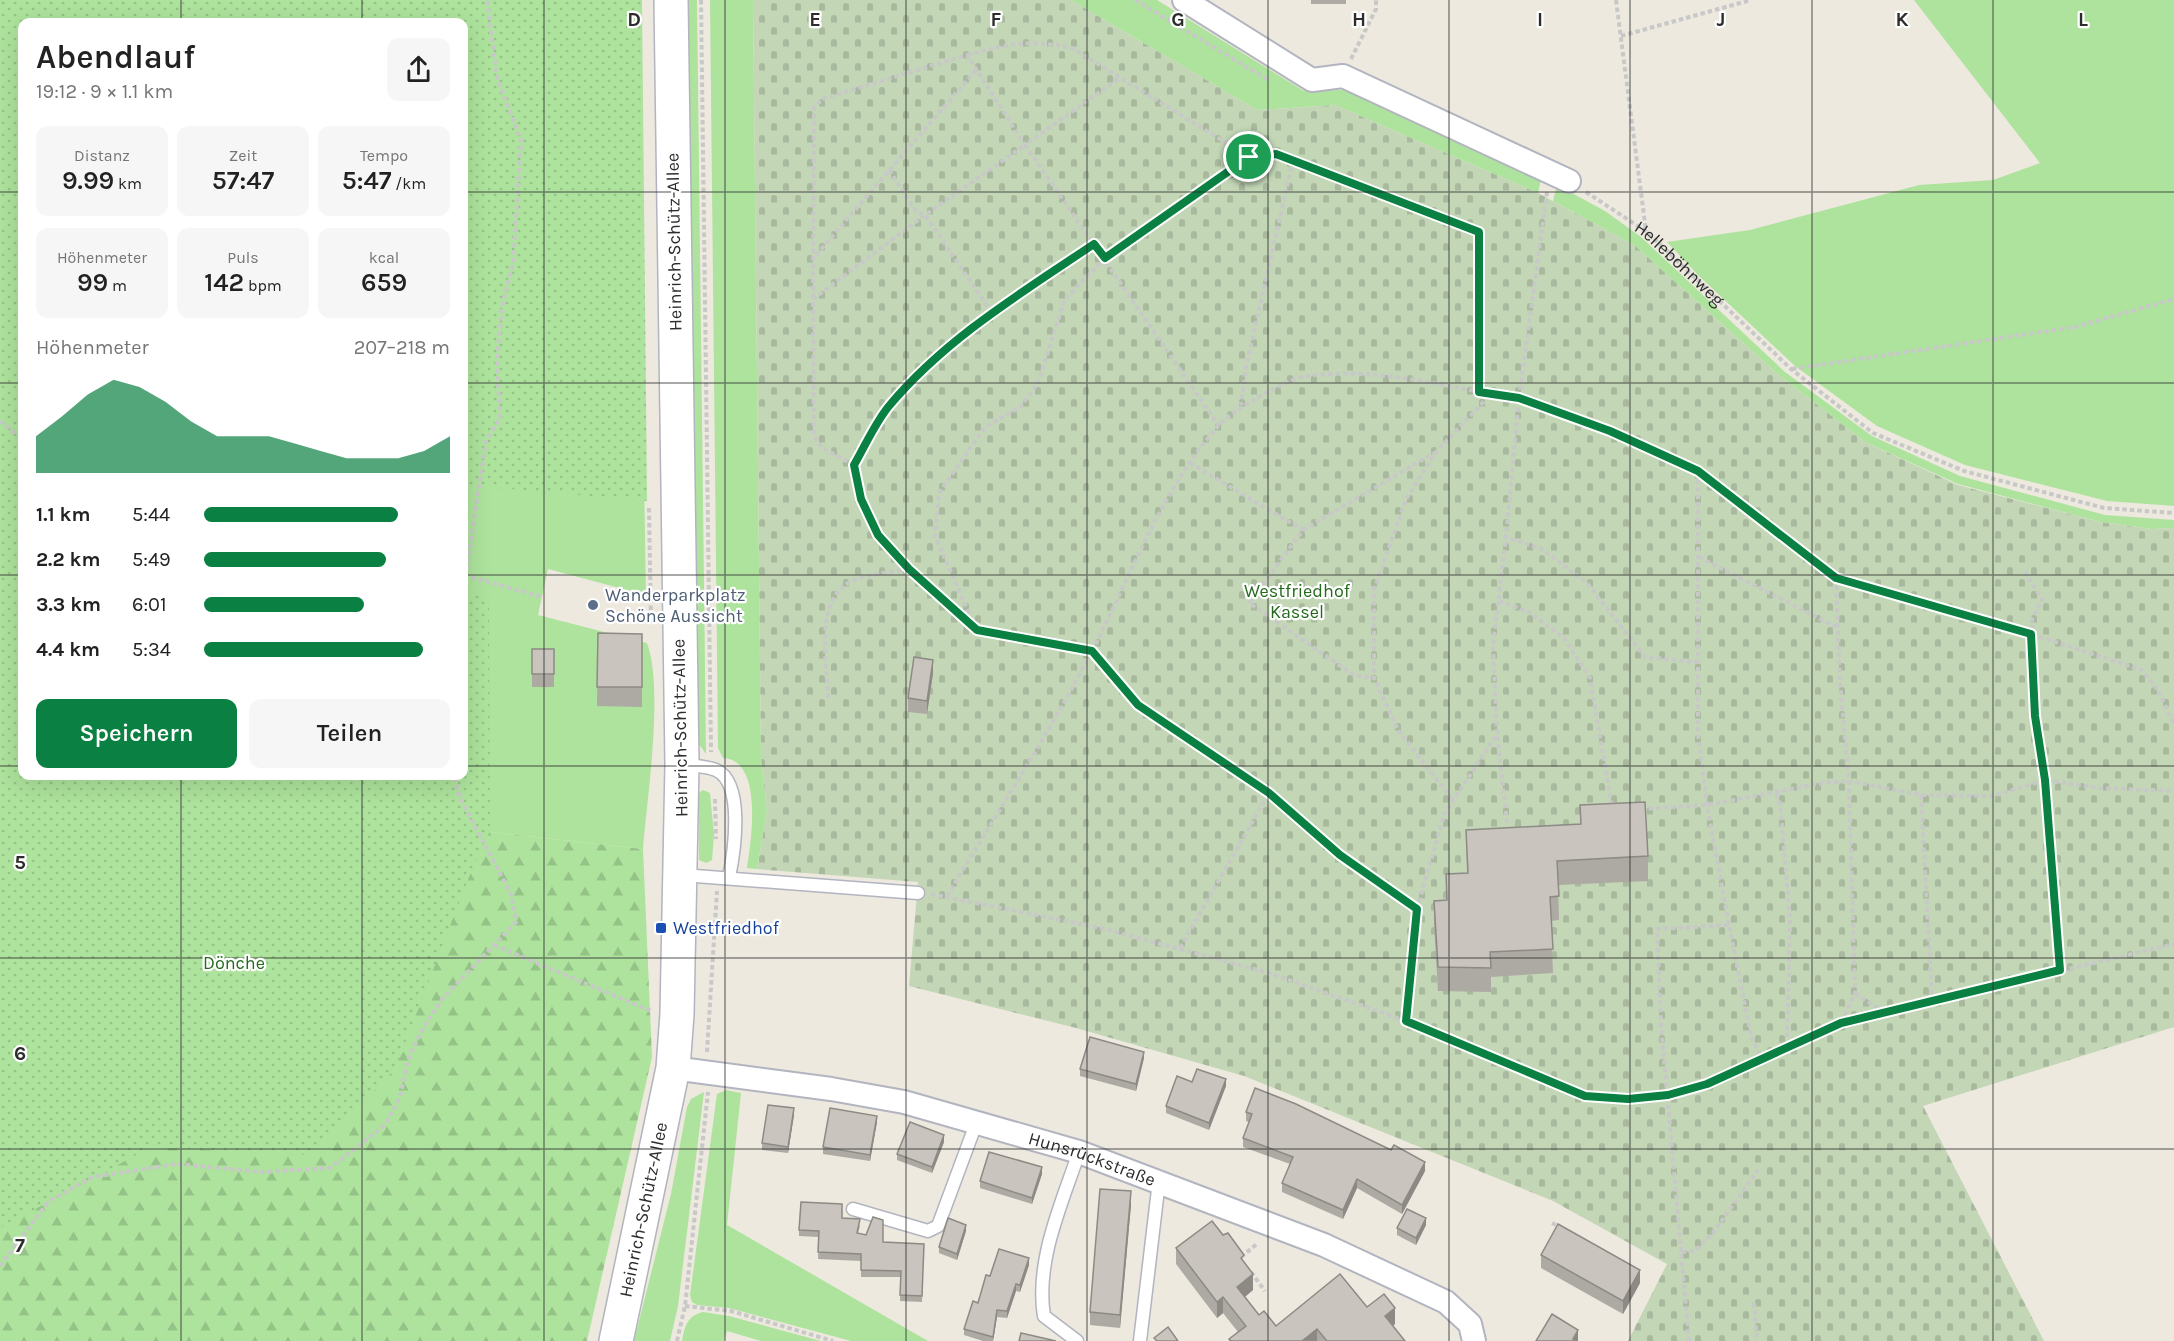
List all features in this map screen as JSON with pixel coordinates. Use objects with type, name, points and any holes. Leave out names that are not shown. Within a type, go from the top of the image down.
[{"type":"main road","name":"Heinrich-Schütz-Allee","points":[[616,1341],[673,1068],[681,875],[682,764],[671,0]]},
{"type":"street","points":[[1184,0],[1312,80],[1343,76],[1559,176]]},
{"type":"street","name":"Hunsrückstraße","points":[[673,1068],[831,1089],[904,1102],[1079,1152],[1159,1180],[1324,1245],[1446,1302],[1470,1324],[1474,1341]]},
{"type":"lane","points":[[682,764],[717,770],[728,782],[734,802],[735,850],[729,877]]},
{"type":"lane","points":[[681,875],[918,892]]},
{"type":"lane","points":[[853,1209],[928,1231],[938,1226],[977,1121]]},
{"type":"lane","points":[[1077,1341],[1044,1316],[1040,1294],[1050,1242],[1079,1152]]},
{"type":"lane","points":[[1140,1341],[1159,1180]]},
{"type":"path","points":[[468,551],[486,441],[500,418],[497,360],[502,306],[513,264],[521,140],[496,78],[487,0]]},
{"type":"path","points":[[1343,76],[1376,9],[1376,0]]},
{"type":"path","points":[[1616,0],[1647,232]]},
{"type":"path","points":[[1621,36],[1751,0]]},
{"type":"path","points":[[854,465],[822,448],[814,436],[813,299],[816,255],[814,108],[822,99],[1009,43],[1041,41],[1072,48],[1118,79],[1249,157]]},
{"type":"path","points":[[968,55],[1025,145],[1219,426]]},
{"type":"path","points":[[816,255],[976,70]]},
{"type":"path","points":[[813,299],[926,214],[1118,79]]},
{"type":"path","points":[[977,630],[935,536],[939,493],[985,428],[1020,407],[1038,383],[1065,298],[1105,258],[1249,157],[1276,154],[1479,232],[1479,392]]},
{"type":"path","points":[[1241,406],[1246,367],[1293,160]]},
{"type":"path","points":[[889,170],[916,210],[926,214],[992,313]]},
{"type":"path","points":[[1507,823],[1497,733],[1493,645],[1519,398],[1559,176]]},
{"type":"path","name":"Helleböhnweg","points":[[1559,176],[1647,232],[1791,369],[1873,433],[1964,471],[2104,508],[2174,513]]},
{"type":"path","points":[[1094,244],[992,313],[934,358],[888,408],[854,465],[861,499],[878,535],[909,569],[977,630],[1092,651],[1138,705],[1269,793],[1340,855],[1417,909]]},
{"type":"path","points":[[1791,369],[2075,327],[2174,299]]},
{"type":"path","points":[[947,896],[1092,651],[1141,547],[1190,463],[1219,426],[1241,406],[1306,376],[1364,374],[1519,398],[1610,431],[1698,471],[1836,578],[2031,634],[2142,670],[2157,689],[2174,724]]},
{"type":"path","points":[[1452,799],[1398,730],[1374,678],[1374,590],[1406,499],[1436,452],[1491,394]]},
{"type":"path","points":[[0,422],[18,436]]},
{"type":"path","points":[[1374,678],[1354,675],[1250,603],[1303,530],[1436,452]]},
{"type":"path","points":[[1190,463],[1303,530]]},
{"type":"path","points":[[1698,471],[1699,557],[1696,662],[1698,734],[1707,806],[1729,925],[1751,1036],[1761,1058]]},
{"type":"path","points":[[1506,537],[1542,549],[1587,583],[1645,657],[1696,662]]},
{"type":"path","points":[[1699,557],[1838,628]]},
{"type":"path","points":[[828,698],[826,612],[838,590],[855,580],[909,569]]},
{"type":"path","points":[[2025,572],[2042,599],[2032,620],[2031,634],[2035,716],[2045,780],[2060,970]]},
{"type":"path","points":[[468,576],[542,597]]},
{"type":"path","points":[[1836,578],[1849,781],[1855,994],[1841,1023]]},
{"type":"path","points":[[1499,602],[1529,612],[1564,638],[1590,678],[1613,811]]},
{"type":"path","points":[[1406,1021],[1417,909],[1444,815],[1452,799],[1497,733]]},
{"type":"path","points":[[0,1266],[49,1201],[93,1177],[176,1164],[262,1172],[330,1168],[386,1125],[400,1097],[409,1057],[423,1028],[443,998],[516,922],[511,894],[460,798],[455,780]]},
{"type":"path","points":[[1636,810],[1707,806],[1823,783],[1849,781],[1921,795],[1992,796],[2045,780],[2100,788],[2174,791]]},
{"type":"path","points":[[1180,948],[1269,793]]},
{"type":"path","points":[[1776,794],[1780,803],[1790,919],[1787,1047]]},
{"type":"path","points":[[1921,795],[1932,1001]]},
{"type":"path","points":[[918,892],[1101,928],[1269,973],[1406,1021],[1585,1096],[1628,1099],[1668,1095],[1707,1084],[1841,1023],[2174,944]]},
{"type":"path","points":[[1689,1341],[1661,1025],[1657,929],[1729,925]]},
{"type":"path","points":[[494,945],[655,1013],[655,1001]]},
{"type":"path","points":[[1855,994],[1886,1012]]},
{"type":"path","points":[[1682,1252],[1695,1251],[1713,1233],[1758,1170]]},
{"type":"path","points":[[1552,1223],[1572,1234]]},
{"type":"path","points":[[1240,1257],[1265,1291]]},
{"type":"path","points":[[1754,1303],[1757,1341]]},
{"type":"path","points":[[685,1306],[730,1311],[833,1341]]},
{"type":"green space","points":[[0,0],[636,0],[646,595],[548,569],[538,615],[647,643],[652,663],[654,715],[643,849],[491,832],[447,804],[27,954],[22,780],[468,780],[468,18],[18,18]]},
{"type":"green space","name":"Dönche","points":[[0,0],[642,0],[647,501],[468,485],[468,18],[18,18],[18,780],[468,780],[468,591],[489,599],[490,831],[469,877],[395,1069],[311,1155],[151,1147],[0,1228]]},
{"type":"green space","points":[[684,0],[697,0],[706,754],[698,743],[692,621]]},
{"type":"green space","points":[[710,0],[753,0],[761,757],[767,811],[757,869],[747,868],[752,822],[750,787],[745,772],[736,762],[723,758],[718,748]]},
{"type":"green space","name":"Westfriedhof Kassel","points":[[753,0],[1071,0],[1257,110],[1335,105],[1538,193],[1634,245],[1780,376],[1865,442],[1958,485],[2101,522],[2152,529],[2174,528],[2174,1027],[1923,1106],[2044,1341],[1628,1341],[1667,1264],[1553,1201],[1244,1076],[1076,1028],[909,986],[918,882],[757,869],[767,811],[761,757]]},
{"type":"green space","points":[[1071,0],[1157,0],[1304,91],[1344,90],[1541,179],[1538,193],[1335,105],[1257,110]]},
{"type":"green space","points":[[1914,0],[2174,0],[2174,506],[2107,501],[1965,465],[1877,426],[1795,366],[1698,275],[1667,242],[1750,230],[1919,185],[1993,180],[2040,163]]},
{"type":"green space","points":[[1557,185],[1605,211],[1641,237],[1785,372],[1872,436],[1960,476],[2105,515],[2174,520],[2174,528],[2152,529],[2101,522],[1958,484],[1865,442],[1780,376],[1634,245],[1553,201]]},
{"type":"green space","points":[[703,790],[710,793],[714,835],[712,860],[706,863],[699,860],[699,793]]},
{"type":"green space","points":[[448,804],[491,832],[643,849],[652,1057],[587,1341],[0,1341],[0,953]]},
{"type":"green space","points":[[726,1090],[741,1093],[727,1225],[928,1341],[851,1341],[729,1308],[697,1305],[692,1302],[690,1295],[717,1094]]},
{"type":"green space","points":[[704,1092],[678,1306],[670,1341],[634,1341],[671,1194],[687,1107],[691,1099]]},
{"type":"green space","points":[[703,1312],[729,1316],[821,1341],[761,1341],[727,1331],[724,1341],[682,1341],[690,1319]]},
{"type":"building","points":[[598,633],[642,634],[642,687],[597,687]]},
{"type":"building","points":[[532,649],[554,649],[554,674],[532,674]]},
{"type":"building","points":[[914,657],[933,660],[927,701],[908,698]]},
{"type":"building","points":[[1645,802],[1648,856],[1557,861],[1559,896],[1550,897],[1553,949],[1490,952],[1491,968],[1438,967],[1434,901],[1447,900],[1446,874],[1468,873],[1466,830],[1581,824],[1580,805]]},
{"type":"building","points":[[1090,1037],[1144,1052],[1136,1084],[1080,1069]]},
{"type":"building","points":[[1197,1069],[1226,1079],[1209,1123],[1166,1106],[1177,1076],[1192,1082]]},
{"type":"building","points":[[1255,1088],[1296,1104],[1391,1150],[1394,1145],[1425,1162],[1402,1205],[1357,1179],[1343,1210],[1282,1183],[1293,1157],[1243,1138],[1252,1114],[1246,1112]]},
{"type":"building","points":[[768,1105],[794,1108],[788,1147],[762,1143]]},
{"type":"building","points":[[830,1108],[877,1116],[870,1155],[823,1147]]},
{"type":"building","points":[[910,1122],[944,1135],[932,1167],[897,1154]]},
{"type":"building","points":[[989,1152],[1042,1167],[1032,1198],[980,1181]]},
{"type":"building","points":[[1100,1189],[1131,1191],[1120,1315],[1090,1312]]},
{"type":"building","points":[[801,1202],[842,1204],[842,1218],[860,1219],[857,1233],[866,1235],[873,1217],[883,1220],[883,1242],[924,1244],[922,1296],[900,1295],[901,1271],[861,1270],[861,1254],[818,1252],[819,1231],[799,1230]]},
{"type":"building","points":[[1407,1209],[1426,1218],[1416,1238],[1397,1228]]},
{"type":"building","points":[[948,1218],[966,1225],[957,1254],[939,1247]]},
{"type":"building","points":[[1212,1221],[1223,1235],[1228,1233],[1244,1255],[1241,1258],[1253,1274],[1237,1287],[1259,1315],[1264,1311],[1276,1326],[1340,1274],[1367,1307],[1384,1294],[1395,1308],[1385,1316],[1405,1341],[1327,1341],[1317,1329],[1302,1341],[1231,1341],[1229,1339],[1246,1326],[1223,1297],[1217,1302],[1176,1248]]},
{"type":"building","points":[[1558,1224],[1640,1270],[1623,1301],[1541,1255]]},
{"type":"building","points":[[999,1249],[1029,1258],[1020,1285],[1016,1284],[1007,1311],[997,1310],[993,1337],[964,1329],[973,1301],[978,1303],[986,1275],[990,1276]]},
{"type":"building","points":[[1552,1314],[1578,1330],[1573,1339],[1577,1341],[1536,1341]]},
{"type":"building","points":[[1168,1327],[1178,1341],[1157,1341],[1154,1338]]},
{"type":"building","points":[[1021,1333],[1056,1341],[1019,1341]]},
{"type":"place","name":"Wanderparkplatz Schöne Aussicht","points":[[593,605]]},
{"type":"place","name":"Westfriedhof","points":[[661,928]]},
{"type":"route","points":[[1276,154],[1479,232],[1479,392],[1519,398],[1610,431],[1698,471],[1836,578],[2031,634],[2035,716],[2045,780],[2060,970],[1841,1023],[1707,1084],[1668,1095],[1628,1099],[1585,1096],[1406,1021],[1417,909],[1340,855],[1269,793],[1198,743],[1138,705],[1092,651],[977,630],[909,569],[878,535],[861,499],[854,465],[888,408],[934,358],[992,313],[1094,244],[1105,258],[1249,157],[1276,154]]}]
